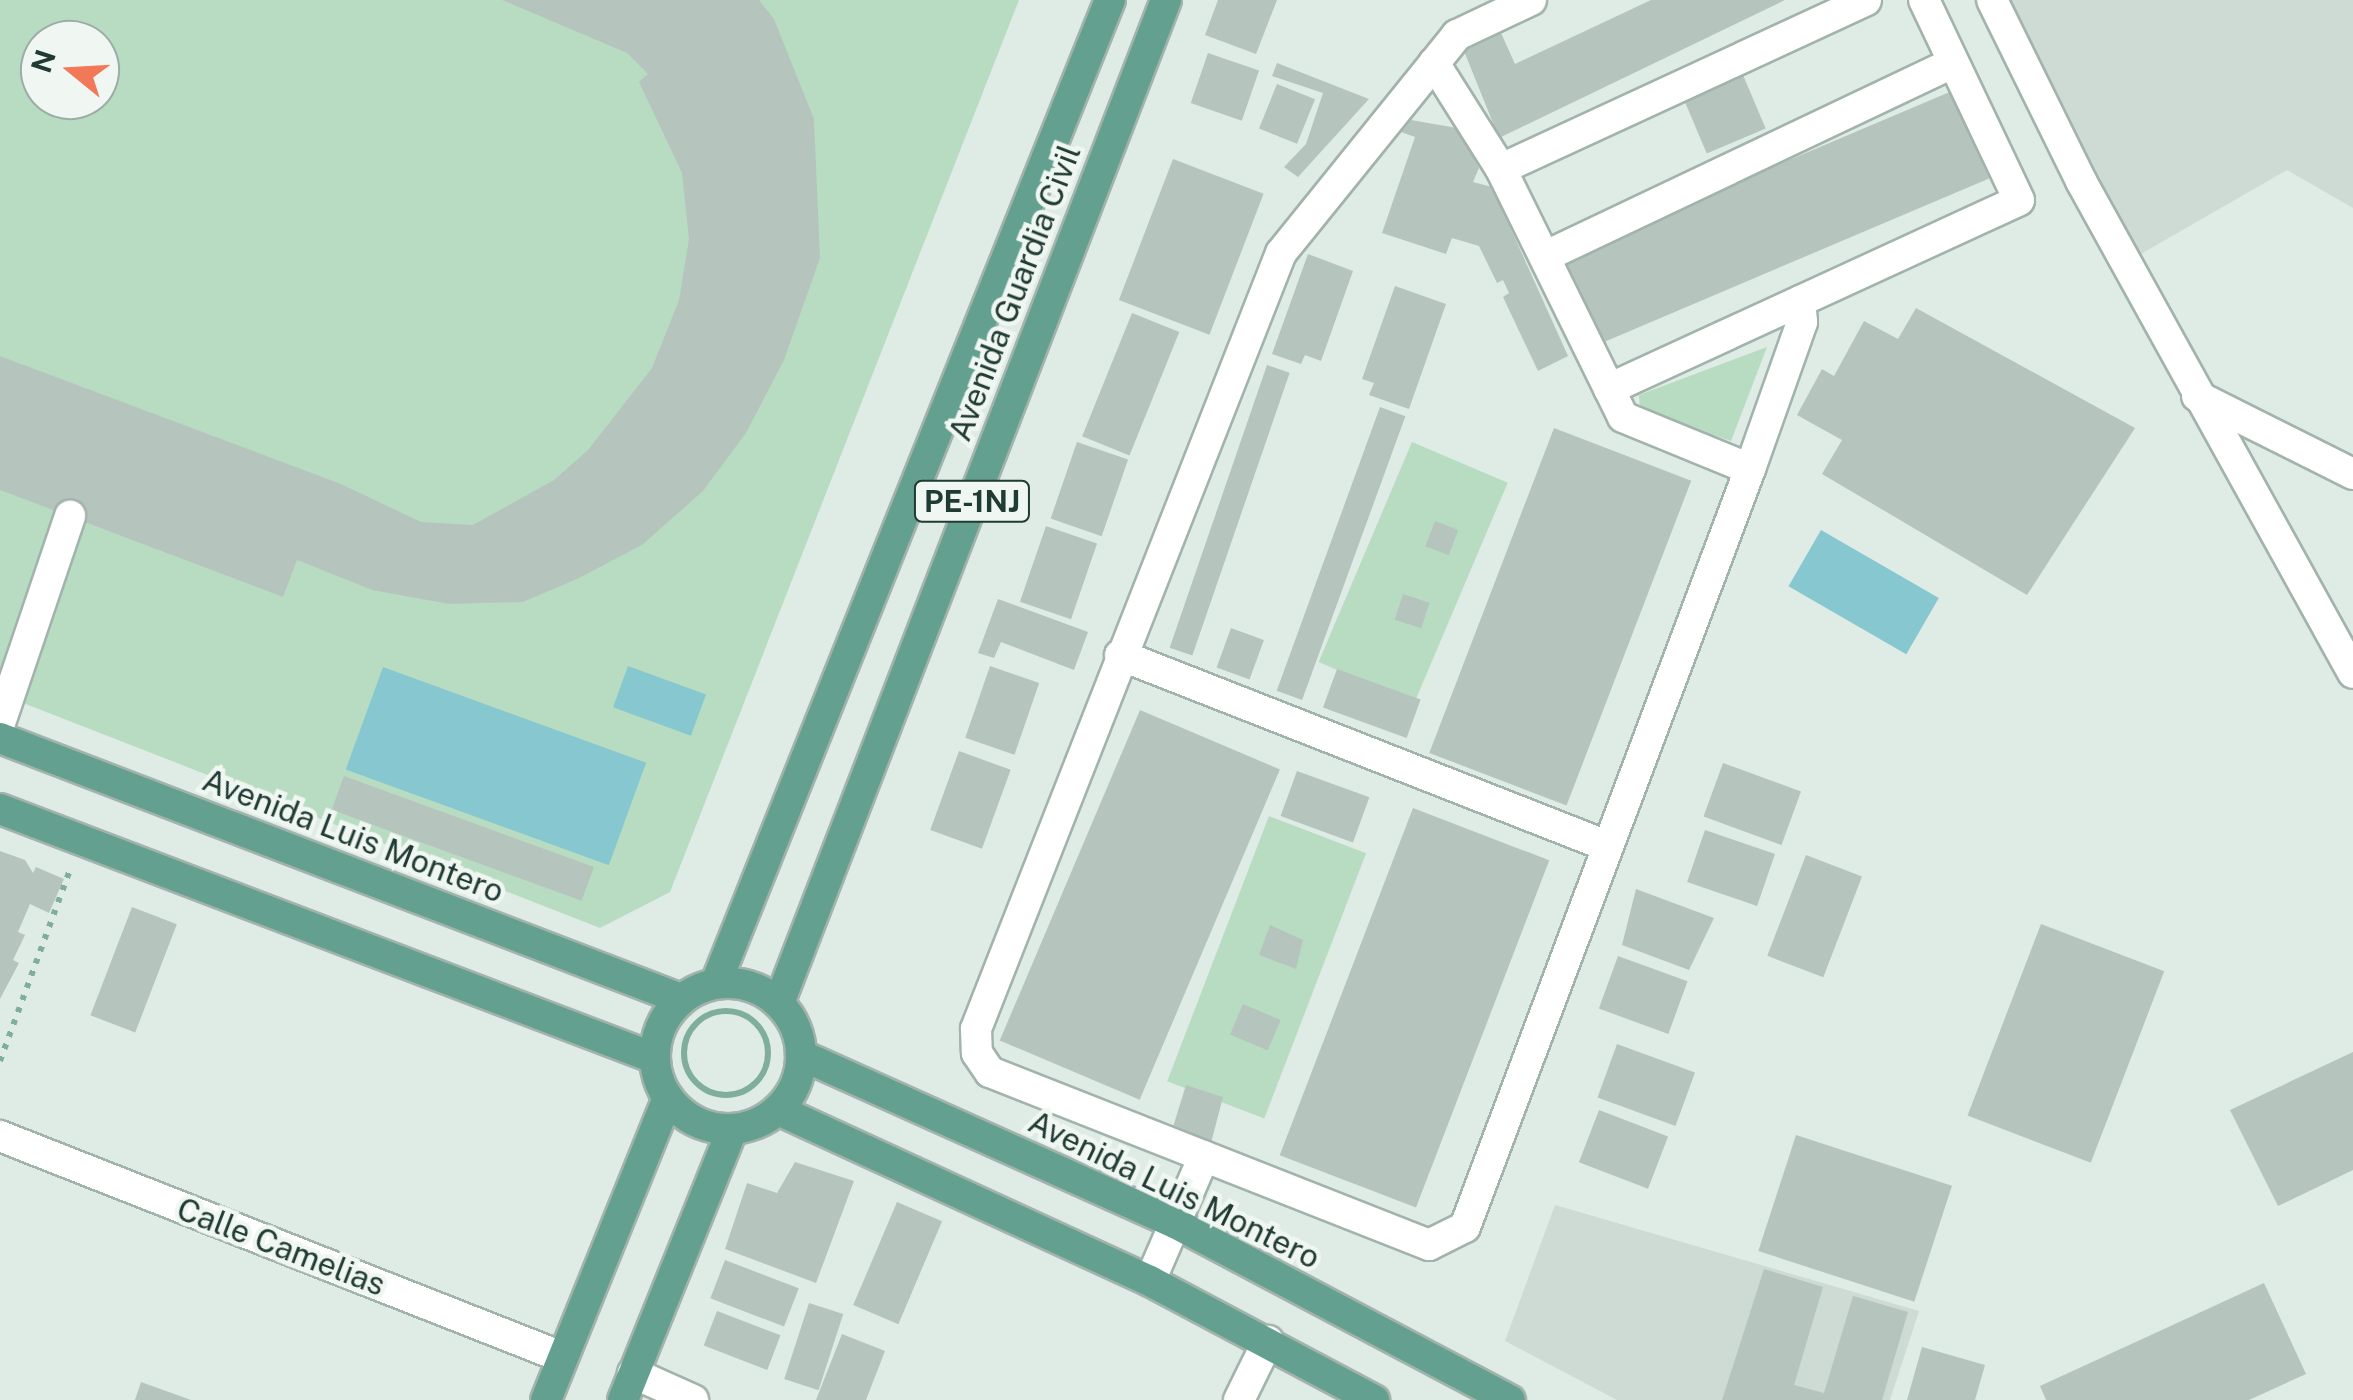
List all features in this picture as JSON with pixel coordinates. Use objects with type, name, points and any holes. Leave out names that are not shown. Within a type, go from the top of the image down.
[{"type":"main road","name":"Avenida Guardia Civil","points":[[716,983],[1110,0]]},
{"type":"main road","name":"Avenida Guardia Civil","points":[[779,1003],[1166,0]]},
{"type":"main road","name":"Avenida Luis Montero","points":[[0,738],[681,999]]},
{"type":"main road","points":[[0,809],[654,1058]]},
{"type":"main road","points":[[716,983],[761,990],[779,1003],[801,1055],[778,1110],[732,1130],[707,1127],[668,1098],[654,1058],[657,1036],[681,999],[716,983]]},
{"type":"main road","name":"Avenida Luis Montero","points":[[801,1055],[1176,1223],[1510,1400]]},
{"type":"main road","points":[[546,1400],[668,1098]]},
{"type":"main road","points":[[778,1110],[1150,1281],[1268,1340],[1374,1400]]},
{"type":"main road","points":[[628,1387],[732,1130]]},
{"type":"street","points":[[1532,0],[1457,35],[1281,253],[976,1029],[976,1053],[990,1072],[1429,1245],[1464,1228],[1750,469],[1802,322],[1800,300]]},
{"type":"street","points":[[1501,169],[1866,0]]},
{"type":"street","points":[[1609,389],[2019,200],[1924,0]]},
{"type":"street","points":[[1992,0],[2197,396],[2353,673]]},
{"type":"street","points":[[1546,256],[1952,62]]},
{"type":"street","points":[[1434,63],[1501,169],[1622,416],[1750,469]]},
{"type":"street","points":[[2197,396],[2353,474]]},
{"type":"street","points":[[0,723],[70,516]]},
{"type":"street","points":[[1120,655],[1607,846]]},
{"type":"street","name":"Calle Camelias","points":[[0,1136],[562,1357]]},
{"type":"street","points":[[1150,1281],[1204,1156]]},
{"type":"street","points":[[1238,1400],[1268,1340]]},
{"type":"street","points":[[628,1387],[693,1400]]},
{"type":"path","points":[[0,1062],[81,841]]},
{"type":"path","points":[[722,1010],[750,1018],[766,1038],[762,1076],[742,1092],[702,1088],[685,1064],[687,1036],[722,1010]]},
{"type":"shaded area","points":[[1996,0],[2353,0],[2353,208],[2287,170],[2139,255]]},
{"type":"shaded area","points":[[1555,1205],[1919,1311],[1890,1400],[1617,1400],[1505,1341]]},
{"type":"green space","points":[[0,0],[1019,0],[670,892],[600,928],[0,694]]},
{"type":"green space","points":[[1767,347],[1731,441],[1640,411],[1639,395]]},
{"type":"green space","points":[[1412,442],[1508,483],[1414,703],[1319,662]]},
{"type":"green space","points":[[1269,816],[1366,853],[1264,1118],[1167,1081]]},
{"type":"water","points":[[1821,530],[1939,598],[1906,654],[1788,586]]},
{"type":"water","points":[[628,666],[706,694],[691,736],[613,707]]},
{"type":"water","points":[[383,667],[646,763],[609,865],[346,769]]},
{"type":"building","points":[[502,0],[759,0],[774,19],[814,119],[820,258],[784,360],[746,433],[703,491],[642,545],[579,578],[523,602],[449,604],[372,590],[297,560],[283,597],[0,490],[0,356],[341,484],[421,522],[473,525],[554,480],[588,450],[652,368],[679,300],[689,239],[682,173],[639,82],[648,74],[627,53]]},
{"type":"building","points":[[1218,0],[1277,0],[1256,54],[1205,35]]},
{"type":"building","points":[[1651,0],[1785,0],[1499,138],[1464,51],[1501,33],[1515,64]]},
{"type":"building","points":[[1208,53],[1259,71],[1242,121],[1191,103]]},
{"type":"building","points":[[1277,63],[1369,99],[1298,177],[1284,167],[1306,144],[1323,93],[1272,76]]},
{"type":"building","points":[[1743,75],[1766,128],[1707,153],[1684,100]]},
{"type":"building","points":[[1277,84],[1315,99],[1297,144],[1259,129]]},
{"type":"building","points":[[1952,91],[1989,178],[1597,345],[1560,257]]},
{"type":"building","points":[[1411,120],[1457,128],[1479,168],[1473,182],[1492,187],[1568,356],[1538,371],[1503,297],[1509,293],[1503,280],[1497,283],[1479,246],[1452,238],[1446,254],[1382,233],[1415,137],[1401,132]]},
{"type":"building","points":[[1173,159],[1264,194],[1209,335],[1119,300]]},
{"type":"building","points":[[1308,254],[1353,271],[1321,361],[1305,355],[1301,364],[1272,354]]},
{"type":"building","points":[[1395,286],[1446,304],[1409,409],[1369,395],[1374,383],[1362,379]]},
{"type":"building","points":[[1916,308],[2135,428],[2027,595],[1822,474],[1842,440],[1797,415],[1822,369],[1834,376],[1864,321],[1898,339]]},
{"type":"building","points":[[1132,313],[1179,332],[1129,455],[1082,436]]},
{"type":"building","points":[[1267,365],[1290,373],[1192,656],[1170,648]]},
{"type":"building","points":[[1380,407],[1405,416],[1302,700],[1277,691]]},
{"type":"building","points":[[1554,428],[1691,481],[1567,806],[1429,753]]},
{"type":"building","points":[[1077,442],[1128,460],[1102,536],[1051,519]]},
{"type":"building","points":[[1435,521],[1458,530],[1449,555],[1425,546]]},
{"type":"building","points":[[1046,526],[1097,544],[1071,619],[1020,602]]},
{"type":"building","points":[[1403,594],[1430,603],[1421,628],[1395,620]]},
{"type":"building","points":[[998,599],[1088,632],[1074,670],[1001,642],[994,658],[978,653]]},
{"type":"building","points":[[1231,628],[1264,640],[1250,679],[1217,667]]},
{"type":"building","points":[[990,666],[1039,683],[1014,755],[965,738]]},
{"type":"building","points":[[1337,669],[1421,699],[1407,738],[1323,708]]},
{"type":"building","points":[[1140,710],[1280,769],[1140,1100],[1000,1040]]},
{"type":"building","points":[[959,751],[1011,770],[982,849],[930,830]]},
{"type":"building","points":[[1723,763],[1801,791],[1781,845],[1704,817]]},
{"type":"building","points":[[1297,771],[1369,797],[1353,842],[1281,816]]},
{"type":"building","points":[[344,776],[594,867],[582,901],[332,810]]},
{"type":"building","points":[[1413,808],[1549,860],[1416,1208],[1280,1155]]},
{"type":"building","points":[[1705,830],[1775,854],[1757,906],[1687,882]]},
{"type":"building","points":[[0,851],[25,860],[33,873],[36,867],[64,879],[49,913],[30,904],[18,932],[25,935],[13,960],[19,963],[0,999]]},
{"type":"building","points":[[1806,855],[1862,877],[1823,977],[1767,956]]},
{"type":"building","points":[[1636,889],[1714,918],[1689,970],[1622,945]]},
{"type":"building","points":[[132,907],[177,924],[135,1032],[90,1015]]},
{"type":"building","points":[[2041,924],[2164,971],[2091,1163],[1968,1115]]},
{"type":"building","points":[[1270,925],[1303,940],[1296,969],[1259,955]]},
{"type":"building","points":[[1618,956],[1688,981],[1668,1034],[1599,1009]]},
{"type":"building","points":[[1243,1004],[1281,1020],[1268,1050],[1230,1034]]},
{"type":"building","points":[[1617,1044],[1695,1072],[1675,1126],[1598,1098]]},
{"type":"building","points":[[2353,1052],[2353,1170],[2278,1206],[2230,1110]]},
{"type":"building","points":[[1186,1085],[1223,1097],[1211,1143],[1173,1127]]},
{"type":"building","points":[[1599,1110],[1668,1137],[1648,1189],[1579,1162]]},
{"type":"building","points":[[1796,1135],[1952,1186],[1914,1302],[1758,1251]]},
{"type":"building","points":[[795,1162],[854,1181],[816,1283],[725,1249],[747,1183],[777,1193]]},
{"type":"building","points":[[897,1202],[942,1221],[898,1324],[853,1305]]},
{"type":"building","points":[[725,1260],[799,1288],[784,1327],[710,1298]]},
{"type":"building","points":[[1764,1269],[1823,1287],[1794,1385],[1824,1393],[1853,1296],[1908,1312],[1882,1400],[1722,1400]]},
{"type":"building","points":[[2264,1283],[2306,1374],[2249,1400],[2046,1400],[2040,1386]]},
{"type":"building","points":[[809,1303],[843,1314],[819,1390],[784,1379]]},
{"type":"building","points":[[717,1311],[780,1335],[767,1370],[704,1346]]},
{"type":"building","points":[[842,1334],[885,1351],[866,1400],[816,1400]]},
{"type":"building","points":[[1922,1347],[1985,1365],[1975,1400],[1907,1400]]},
{"type":"building","points":[[141,1382],[191,1400],[135,1400]]}]
